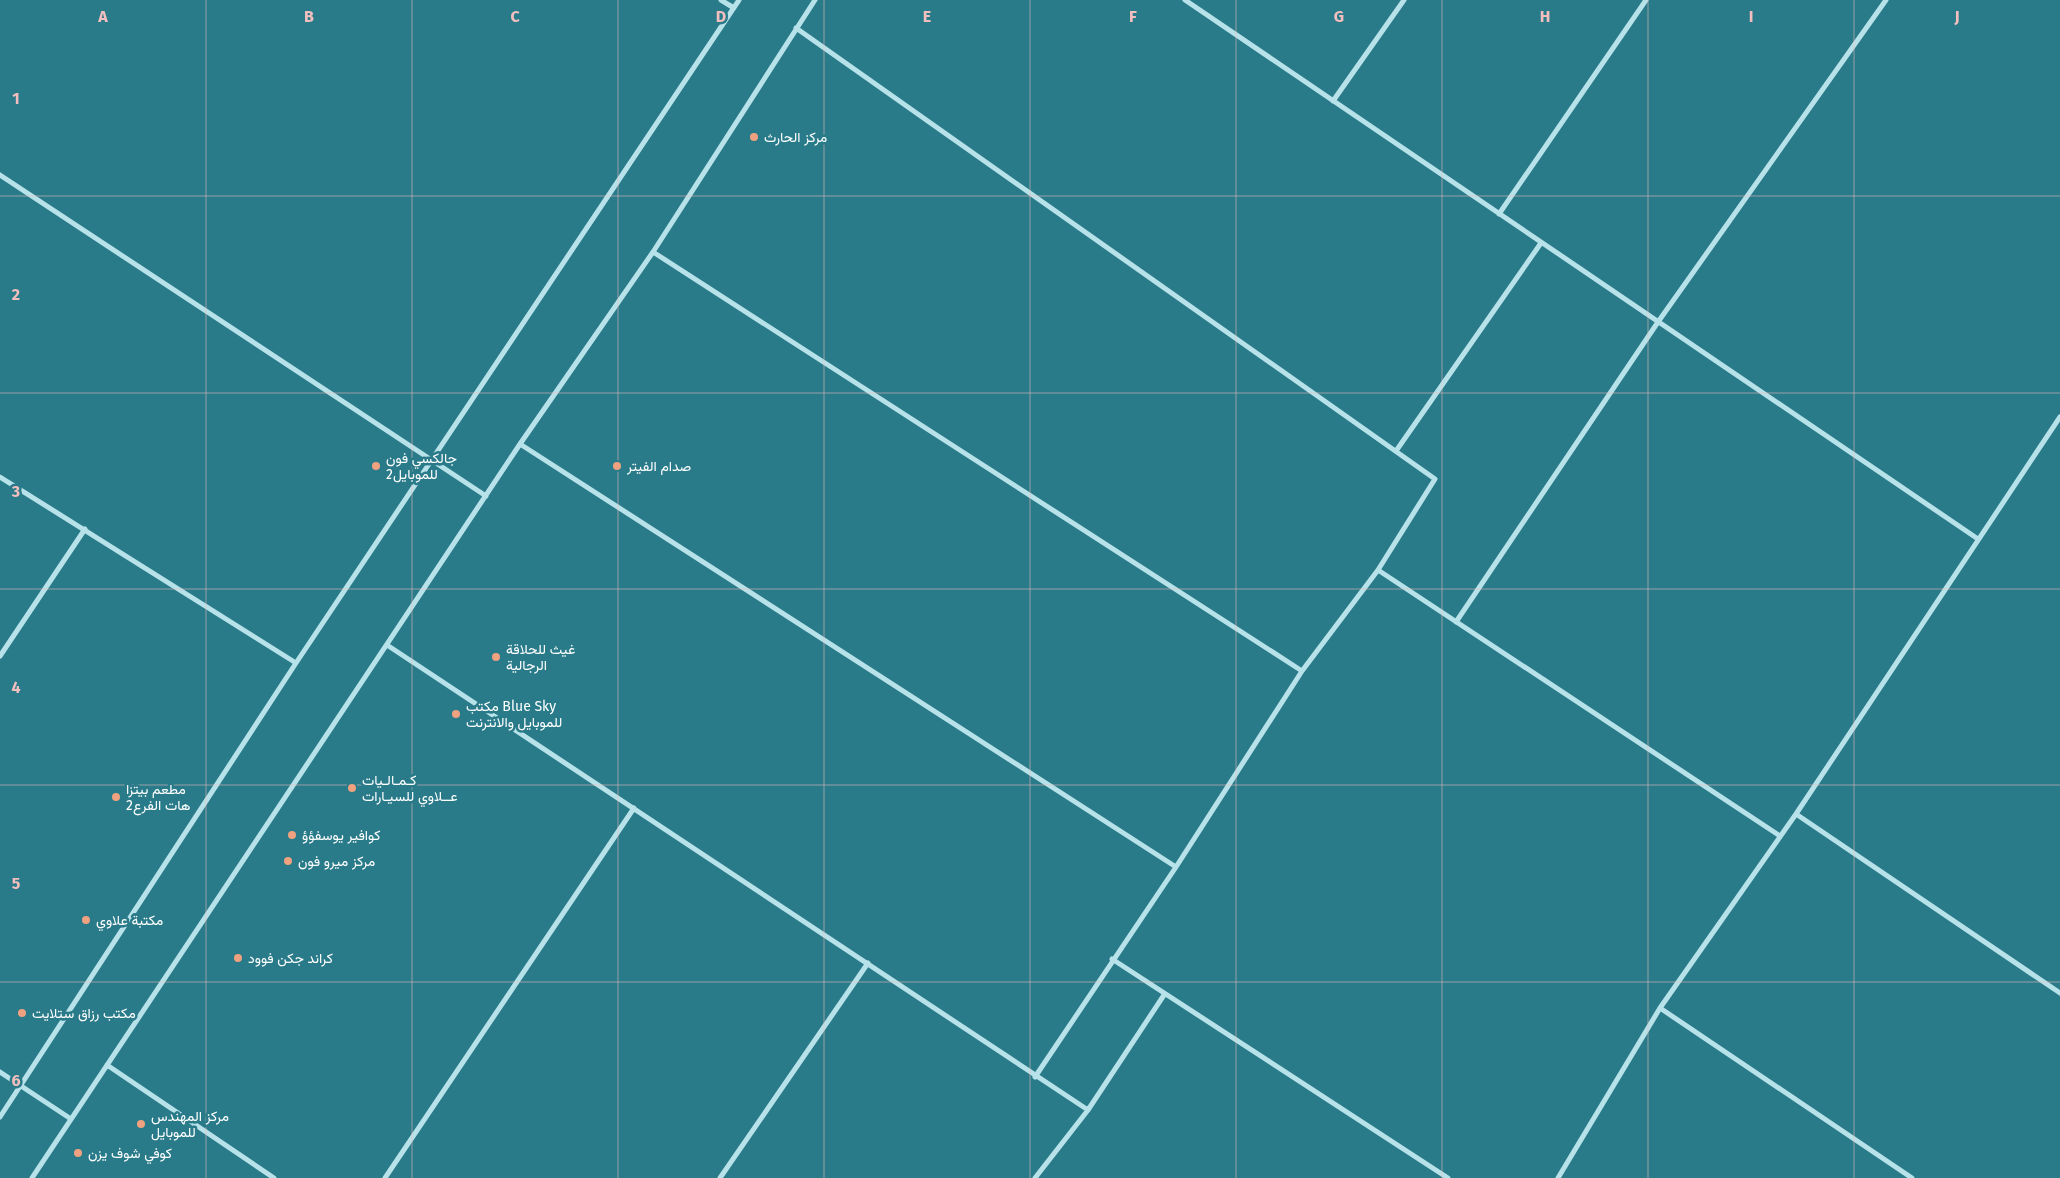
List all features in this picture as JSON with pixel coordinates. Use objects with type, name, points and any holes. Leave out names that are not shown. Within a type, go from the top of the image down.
[{"type":"street","points":[[721,0],[734,8]]},
{"type":"street","points":[[0,1117],[296,663],[739,0]]},
{"type":"street","points":[[32,1178],[520,444],[653,252],[815,0]]},
{"type":"street","points":[[1187,0],[1978,539]]},
{"type":"street","points":[[1333,101],[1404,0]]},
{"type":"street","points":[[1499,214],[1646,0]]},
{"type":"street","points":[[1456,622],[1658,322],[1886,0]]},
{"type":"street","points":[[796,28],[1436,479],[1378,570],[1302,671],[1176,867],[1035,1077]]},
{"type":"street","points":[[0,175],[486,496]]},
{"type":"street","points":[[1396,451],[1541,243]]},
{"type":"street","points":[[653,252],[1302,671]]},
{"type":"street","points":[[1558,1178],[1660,1008],[1796,814],[2060,416]]},
{"type":"street","points":[[520,444],[1176,867]]},
{"type":"street","points":[[0,477],[296,663]]},
{"type":"street","points":[[0,656],[85,529]]},
{"type":"street","points":[[1378,570],[1780,836]]},
{"type":"street","points":[[387,644],[868,963],[1035,1077],[1088,1110]]},
{"type":"street","points":[[385,1178],[634,808]]},
{"type":"street","points":[[1796,814],[2060,993]]},
{"type":"street","points":[[1112,960],[1448,1178]]},
{"type":"street","points":[[720,1178],[868,963]]},
{"type":"street","points":[[1035,1178],[1088,1110],[1164,995]]},
{"type":"street","points":[[1660,1008],[1912,1178]]},
{"type":"street","points":[[106,1065],[274,1178]]},
{"type":"street","points":[[0,1072],[71,1119]]},
{"type":"place","name":"مركز الحارث","points":[[754,137]]},
{"type":"place","name":"جالكسي فون 2للموبايل","points":[[376,466]]},
{"type":"place","name":"صدام الفيتر","points":[[617,466]]},
{"type":"place","name":"غيث للحلاقة الرجالية","points":[[496,657]]},
{"type":"place","name":"مكتب Blue Sky للموبايل والانترنت","points":[[456,714]]},
{"type":"place","name":"كـمـالـيات عــلاوي للسيـارات","points":[[352,788]]},
{"type":"place","name":"مطعم بيتزا هات الفرع2","points":[[116,797]]},
{"type":"place","name":"كوافير يوسفؤؤ","points":[[292,835]]},
{"type":"place","name":"مركز ميرو فون","points":[[288,861]]},
{"type":"place","name":"مكتبة علاوي","points":[[86,920]]},
{"type":"place","name":"كراند جكن فوود","points":[[238,958]]},
{"type":"place","name":"مكتب رزاق ستلايت","points":[[22,1013]]},
{"type":"place","name":"مركز المهندس للموبايل","points":[[141,1124]]},
{"type":"place","name":"كوفي شوف يزن","points":[[78,1153]]}]
